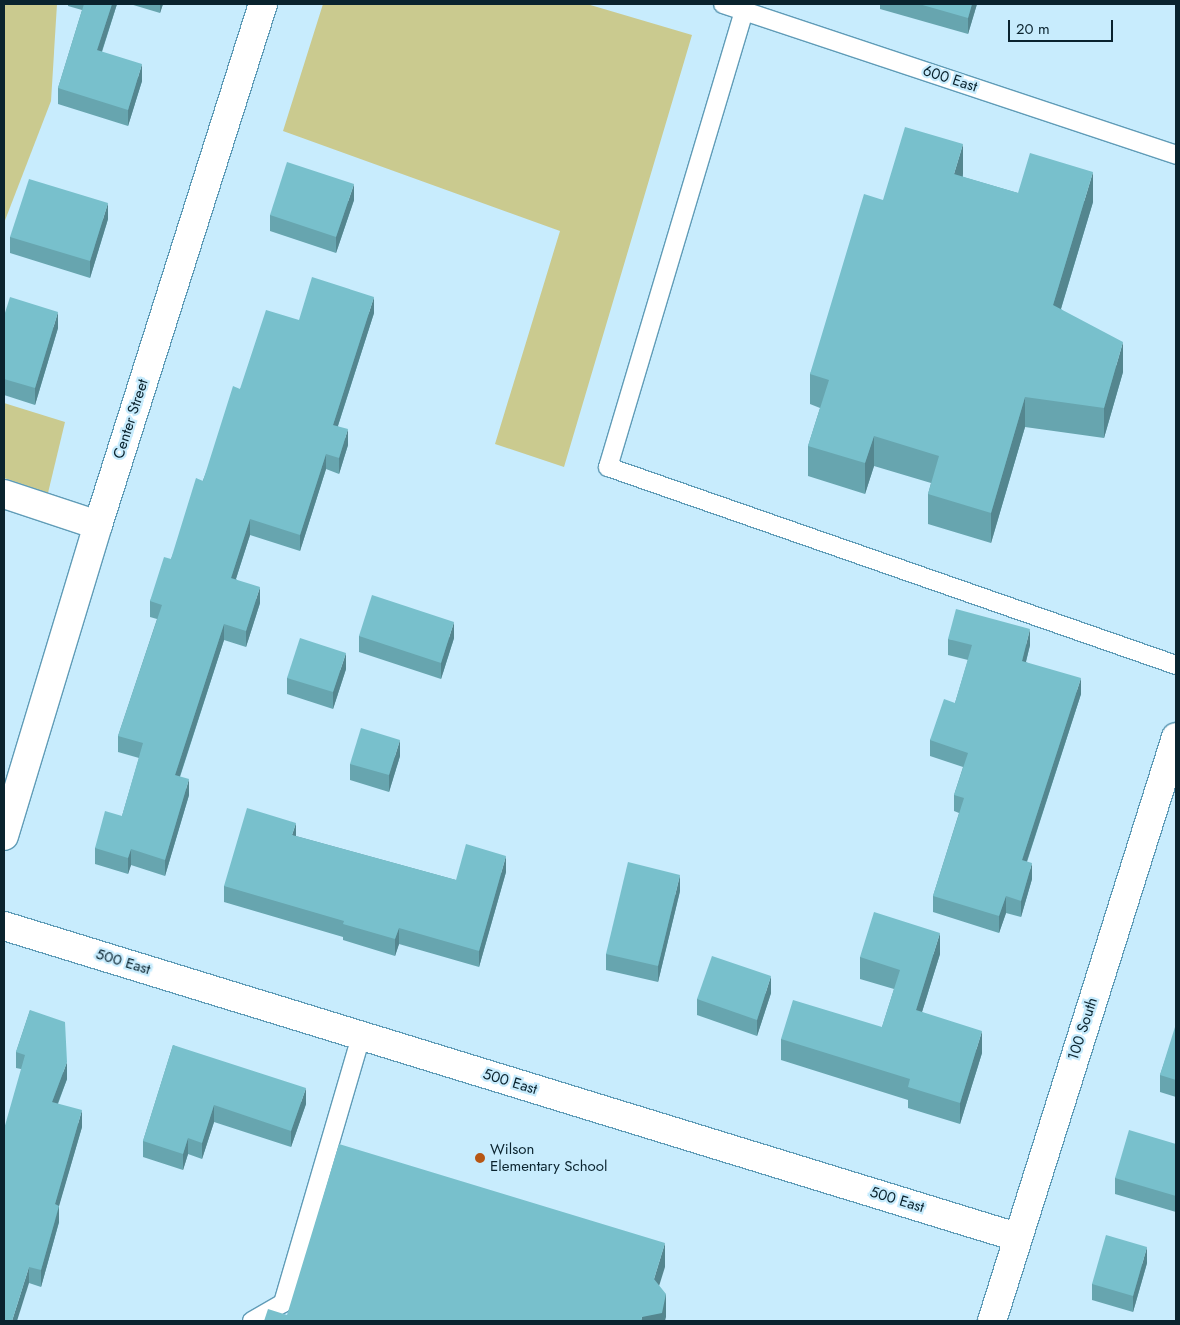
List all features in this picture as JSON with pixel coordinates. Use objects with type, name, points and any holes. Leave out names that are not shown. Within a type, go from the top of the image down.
[{"type":"street","name":"Center Street","points":[[4,836],[98,524],[263,4]]},
{"type":"street","points":[[4,494],[98,524]]},
{"type":"street","name":"100 South","points":[[992,1321],[1176,737]]},
{"type":"street","name":"500 East","points":[[4,926],[1017,1238]]},
{"type":"lane","name":"600 East","points":[[723,4],[1176,155]]},
{"type":"lane","points":[[744,11],[608,468],[1176,665]]},
{"type":"lane","points":[[252,1321],[283,1303],[361,1036]]},
{"type":"green space","points":[[4,4],[57,4],[51,101],[4,223]]},
{"type":"green space","points":[[323,4],[587,4],[692,35],[564,467],[495,444],[560,231],[283,131]]},
{"type":"green space","points":[[4,403],[65,422],[48,493],[4,478]]},
{"type":"building","points":[[84,4],[112,4],[97,50],[142,64],[128,110],[58,88]]},
{"type":"building","points":[[919,4],[972,4],[968,18]]},
{"type":"building","points":[[905,127],[963,144],[954,174],[1018,193],[1030,153],[1093,172],[1053,305],[1123,342],[1104,408],[1025,397],[991,513],[928,494],[939,456],[874,436],[865,463],[808,446],[829,380],[810,374],[864,194],[883,200]]},
{"type":"building","points":[[287,162],[354,184],[336,237],[270,215]]},
{"type":"building","points":[[29,179],[108,203],[90,261],[10,237]]},
{"type":"building","points":[[312,277],[374,297],[333,425],[348,429],[339,458],[326,454],[300,535],[250,519],[231,578],[260,587],[246,631],[224,624],[175,775],[189,779],[165,860],[131,849],[128,858],[95,848],[105,811],[122,816],[143,743],[118,736],[162,605],[150,601],[164,557],[171,559],[196,478],[203,481],[233,386],[240,389],[266,310],[299,320]]},
{"type":"building","points":[[10,297],[58,312],[35,388],[4,379],[4,316]]},
{"type":"building","points":[[372,595],[454,622],[441,663],[359,636]]},
{"type":"building","points":[[956,609],[1030,629],[1022,661],[1081,678],[1022,860],[1032,863],[1021,901],[1006,896],[999,916],[933,896],[964,798],[954,795],[968,753],[930,740],[944,699],[955,703],[972,645],[948,639]]},
{"type":"building","points":[[300,638],[346,653],[333,692],[287,678]]},
{"type":"building","points":[[361,728],[400,740],[389,775],[350,764]]},
{"type":"building","points":[[247,808],[296,823],[292,835],[456,880],[466,844],[506,856],[479,951],[399,928],[395,939],[343,924],[344,921],[224,886]]},
{"type":"building","points":[[628,862],[680,875],[658,966],[606,954]]},
{"type":"building","points":[[874,912],[940,933],[916,1010],[982,1031],[960,1103],[908,1087],[910,1079],[781,1039],[793,1000],[882,1027],[900,970],[860,957]]},
{"type":"building","points":[[712,956],[771,976],[757,1020],[697,999]]},
{"type":"building","points":[[30,1010],[65,1022],[67,1062],[52,1102],[82,1110],[55,1204],[59,1206],[41,1270],[29,1267],[12,1321],[4,1321],[4,1129],[25,1055],[16,1052]]},
{"type":"building","points":[[1176,1028],[1176,1080],[1160,1075]]},
{"type":"building","points":[[173,1045],[306,1088],[291,1131],[214,1105],[202,1143],[188,1138],[183,1154],[143,1141]]},
{"type":"building","points":[[1129,1130],[1176,1144],[1176,1196],[1115,1178]]},
{"type":"building","points":[[339,1144],[665,1243],[654,1279],[666,1294],[662,1313],[642,1317],[641,1321],[264,1321],[268,1309],[287,1315]]},
{"type":"building","points":[[1106,1235],[1147,1247],[1133,1296],[1092,1284]]},
{"type":"place","name":"Wilson Elementary School","points":[[480,1158]]}]
